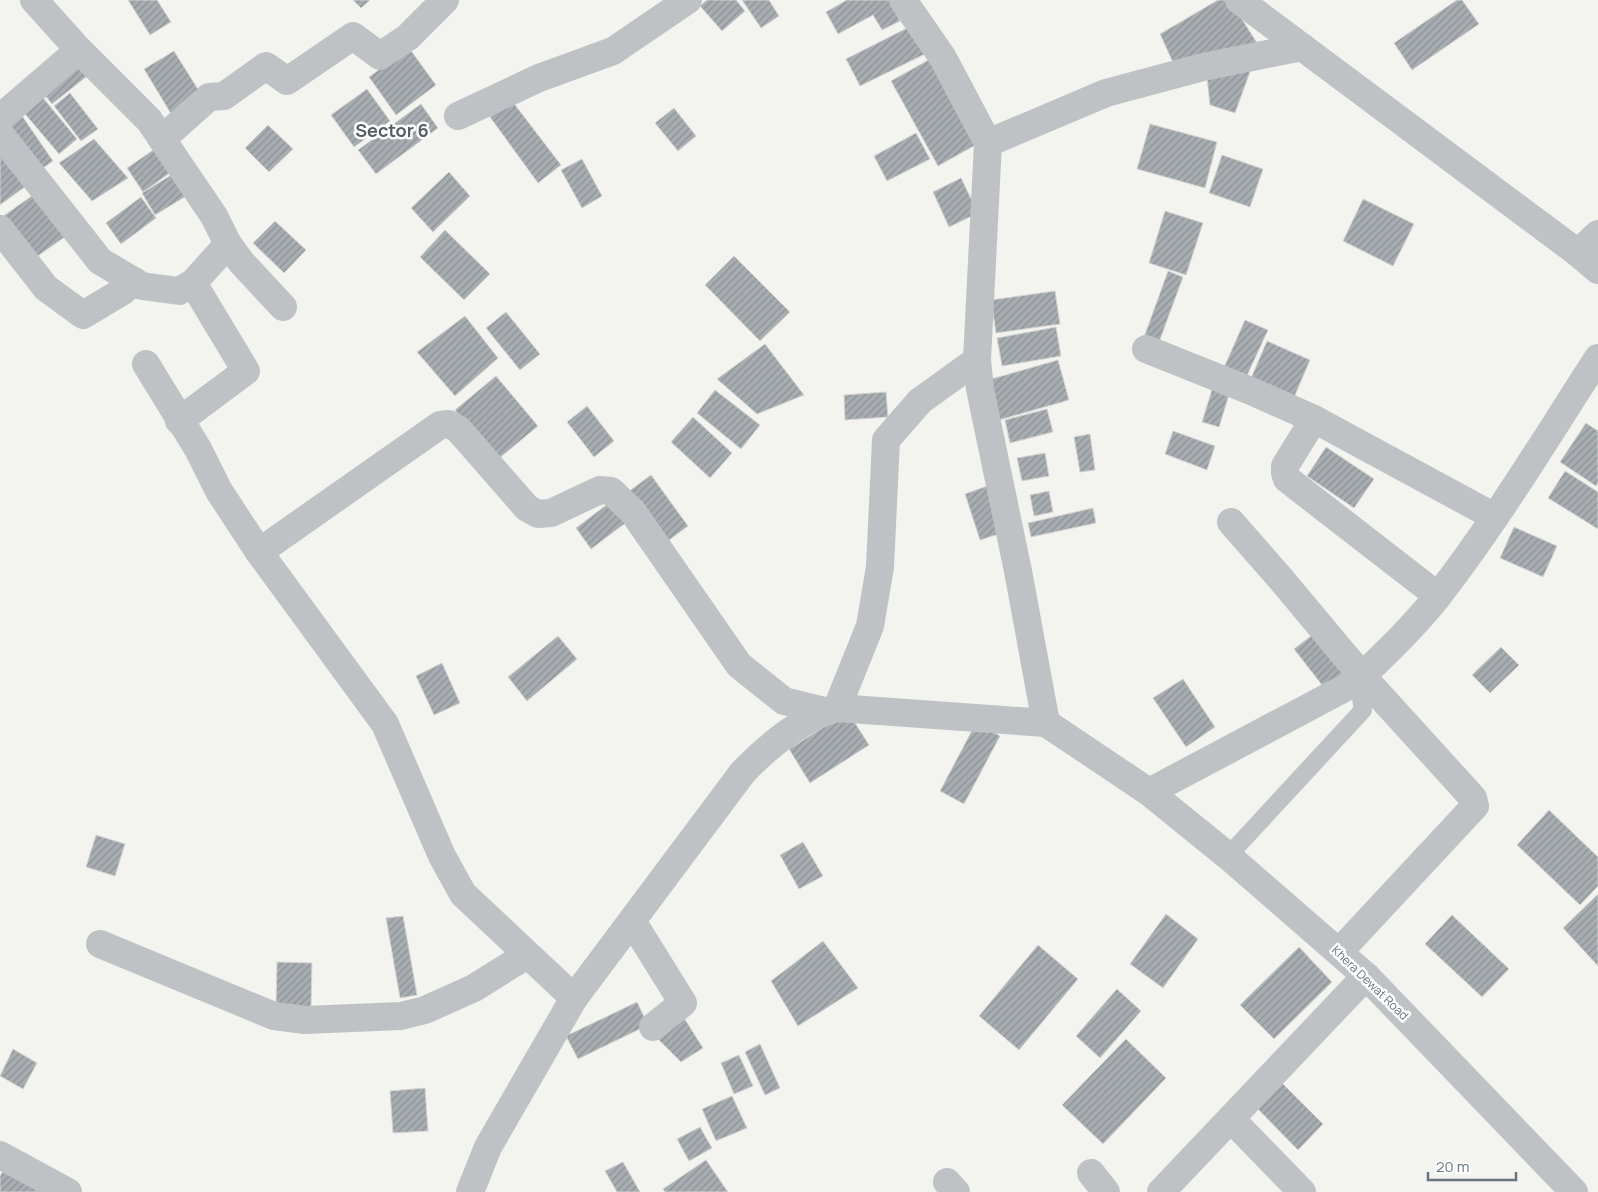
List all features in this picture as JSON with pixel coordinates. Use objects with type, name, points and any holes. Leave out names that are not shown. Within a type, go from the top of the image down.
[{"type":"street","points":[[34,0],[79,50],[149,120],[214,216],[228,244],[242,263],[283,307]]},
{"type":"street","points":[[162,139],[209,97],[224,96],[266,66],[287,81],[353,36],[380,56],[408,37],[445,0]]},
{"type":"street","points":[[458,116],[539,78],[613,51],[688,0]]},
{"type":"street","points":[[259,552],[440,425],[449,424],[458,429],[527,508],[538,514],[551,513],[600,490],[611,492],[633,512],[739,665],[784,701],[831,710],[1046,723],[1018,571],[980,389],[977,360],[988,143],[943,58],[903,0]]},
{"type":"street","points":[[1239,0],[1588,261],[1598,234]]},
{"type":"street","points":[[988,143],[1106,93],[1203,67],[1302,48]]},
{"type":"street","points":[[0,118],[79,50]]},
{"type":"street","points":[[0,134],[100,260],[142,286],[179,291],[193,283],[228,244]]},
{"type":"street","points":[[0,229],[46,288],[83,315],[123,291],[134,281]]},
{"type":"street","points":[[179,421],[246,371],[193,283]]},
{"type":"street","points":[[1146,349],[1251,391],[1314,419],[1495,517]]},
{"type":"street","points":[[1149,792],[1360,678],[1399,641],[1438,596],[1495,517],[1598,358]]},
{"type":"street","points":[[470,1192],[488,1147],[574,998],[744,772],[761,753],[785,734],[831,710],[870,626],[880,567],[886,440],[920,401],[977,360]]},
{"type":"street","points":[[146,364],[179,421],[198,449],[219,491],[259,552],[385,724],[442,856],[463,894],[574,998]]},
{"type":"street","points":[[1314,419],[1285,466],[1287,479],[1438,596]]},
{"type":"street","points":[[1231,522],[1280,578],[1360,678],[1473,798],[1475,806],[1339,952]]},
{"type":"street","name":"Khera Dewat Road","points":[[1046,723],[1149,792],[1228,856],[1339,952],[1366,976],[1574,1192]]},
{"type":"street","points":[[632,921],[683,1003],[653,1027]]},
{"type":"street","points":[[100,944],[274,1016],[305,1020],[401,1016],[425,1010],[474,988],[527,955]]},
{"type":"street","points":[[1161,1192],[1366,976]]},
{"type":"street","points":[[1231,1119],[1302,1192]]},
{"type":"street","points":[[0,1155],[68,1192]]},
{"type":"lane","points":[[1228,856],[1363,710],[1360,678]]},
{"type":"building","points":[[128,0],[157,0],[171,22],[150,35]]},
{"type":"building","points":[[353,0],[370,0],[361,8]]},
{"type":"building","points":[[707,0],[736,0],[745,11],[722,31],[700,6]]},
{"type":"building","points":[[742,0],[769,0],[779,16],[761,28]]},
{"type":"building","points":[[847,0],[889,0],[900,21],[882,30],[873,15],[838,34],[826,12]]},
{"type":"building","points":[[1218,0],[1230,0],[1262,51],[1176,69],[1160,34]]},
{"type":"building","points":[[1457,0],[1462,0],[1479,24],[1412,70],[1394,43]]},
{"type":"building","points":[[915,24],[929,52],[860,86],[846,59]]},
{"type":"building","points":[[409,48],[436,85],[396,115],[369,77]]},
{"type":"building","points":[[174,51],[204,99],[176,122],[144,69]]},
{"type":"building","points":[[79,58],[91,73],[52,104],[40,89]]},
{"type":"building","points":[[932,58],[979,143],[938,166],[891,81]]},
{"type":"building","points":[[1206,68],[1251,69],[1235,113],[1210,105]]},
{"type":"building","points":[[367,89],[390,121],[354,147],[331,115]]},
{"type":"building","points":[[39,93],[77,139],[59,154],[20,108]]},
{"type":"building","points":[[70,93],[98,129],[81,141],[54,106]]},
{"type":"building","points":[[512,101],[561,165],[538,183],[490,117]]},
{"type":"building","points":[[421,104],[438,128],[376,174],[358,150]]},
{"type":"building","points":[[674,108],[696,136],[678,151],[655,123]]},
{"type":"building","points":[[18,110],[53,161],[34,174],[0,125]]},
{"type":"building","points":[[1150,124],[1217,142],[1205,188],[1137,169]]},
{"type":"building","points":[[268,125],[293,149],[269,172],[245,148]]},
{"type":"building","points":[[916,133],[930,159],[887,181],[874,156]]},
{"type":"building","points":[[94,139],[128,178],[92,201],[59,163]]},
{"type":"building","points":[[0,142],[30,183],[0,205]]},
{"type":"building","points":[[162,144],[178,167],[143,192],[127,168]]},
{"type":"building","points":[[1222,155],[1263,169],[1250,207],[1209,193]]},
{"type":"building","points":[[582,159],[602,196],[582,208],[561,170]]},
{"type":"building","points":[[178,171],[191,193],[155,215],[142,193]]},
{"type":"building","points":[[449,172],[470,196],[433,232],[411,208]]},
{"type":"building","points":[[961,178],[978,213],[949,227],[933,192]]},
{"type":"building","points":[[36,193],[66,236],[32,260],[2,217]]},
{"type":"building","points":[[141,197],[156,218],[121,244],[106,223]]},
{"type":"building","points":[[1363,199],[1414,224],[1393,266],[1343,241]]},
{"type":"building","points":[[1165,211],[1203,223],[1186,275],[1149,263]]},
{"type":"building","points":[[275,221],[306,250],[284,273],[253,243]]},
{"type":"building","points":[[445,230],[490,274],[464,300],[420,257]]},
{"type":"building","points":[[734,256],[790,312],[760,341],[705,285]]},
{"type":"building","points":[[1168,271],[1183,277],[1158,345],[1143,340]]},
{"type":"building","points":[[1055,291],[1060,324],[996,333],[991,300]]},
{"type":"building","points":[[506,312],[540,354],[520,370],[486,328]]},
{"type":"building","points":[[465,316],[498,358],[455,396],[417,352]]},
{"type":"building","points":[[1245,320],[1268,330],[1244,382],[1222,372]]},
{"type":"building","points":[[1056,327],[1061,356],[1002,366],[997,338]]},
{"type":"building","points":[[1267,341],[1310,360],[1292,402],[1249,383]]},
{"type":"building","points":[[765,344],[804,395],[757,414],[717,379]]},
{"type":"building","points":[[1058,360],[1069,400],[999,420],[988,380]]},
{"type":"building","points":[[496,376],[538,426],[497,460],[455,410]]},
{"type":"building","points":[[1215,380],[1232,385],[1219,427],[1202,422]]},
{"type":"building","points":[[715,390],[760,425],[741,449],[697,413]]},
{"type":"building","points":[[886,392],[888,417],[845,420],[844,395]]},
{"type":"building","points":[[587,406],[614,441],[594,457],[567,422]]},
{"type":"building","points":[[1047,409],[1053,432],[1010,443],[1005,420]]},
{"type":"building","points":[[693,417],[732,453],[710,478],[671,442]]},
{"type":"building","points":[[1586,423],[1598,431],[1598,483],[1596,486],[1560,462]]},
{"type":"building","points":[[1173,431],[1215,446],[1207,470],[1165,454]]},
{"type":"building","points":[[1090,434],[1095,470],[1080,472],[1074,437]]},
{"type":"building","points":[[1326,447],[1374,479],[1354,508],[1307,476]]},
{"type":"building","points":[[1045,453],[1049,476],[1022,481],[1017,458]]},
{"type":"building","points":[[1565,471],[1598,492],[1598,529],[1548,498]]},
{"type":"building","points":[[651,475],[688,526],[665,543],[628,492]]},
{"type":"building","points":[[990,485],[1005,532],[980,540],[965,494]]},
{"type":"building","points":[[1049,491],[1053,512],[1034,516],[1030,495]]},
{"type":"building","points":[[613,500],[628,521],[591,549],[576,528]]},
{"type":"building","points":[[1093,508],[1096,523],[1031,537],[1028,523]]},
{"type":"building","points":[[1514,527],[1557,546],[1543,577],[1500,558]]},
{"type":"building","points":[[1319,630],[1354,675],[1329,694],[1294,649]]},
{"type":"building","points":[[558,636],[577,659],[527,701],[508,677]]},
{"type":"building","points":[[1501,647],[1519,665],[1490,693],[1472,675]]},
{"type":"building","points":[[442,663],[460,703],[434,715],[416,676]]},
{"type":"building","points":[[1183,679],[1215,727],[1186,747],[1153,698]]},
{"type":"building","points":[[848,712],[869,745],[810,783],[789,749]]},
{"type":"building","points":[[976,723],[1000,736],[964,804],[940,791]]},
{"type":"building","points":[[1549,810],[1598,857],[1598,886],[1580,905],[1517,845]]},
{"type":"building","points":[[96,835],[125,844],[115,876],[86,867]]},
{"type":"building","points":[[803,842],[823,876],[799,889],[780,855]]},
{"type":"building","points":[[1598,894],[1598,966],[1563,928]]},
{"type":"building","points":[[1166,914],[1198,939],[1163,988],[1130,964]]},
{"type":"building","points":[[1452,915],[1509,969],[1482,997],[1425,944]]},
{"type":"building","points":[[403,916],[417,995],[400,998],[386,918]]},
{"type":"building","points":[[823,941],[858,988],[798,1026],[771,981]]},
{"type":"building","points":[[1038,945],[1078,979],[1019,1050],[979,1016]]},
{"type":"building","points":[[1299,947],[1332,982],[1274,1039],[1240,1005]]},
{"type":"building","points":[[277,962],[312,963],[311,1007],[276,1006]]},
{"type":"building","points":[[1117,989],[1141,1011],[1100,1058],[1076,1036]]},
{"type":"building","points":[[637,1002],[648,1025],[578,1059],[566,1036]]},
{"type":"building","points":[[684,1018],[703,1048],[681,1062],[657,1038]]},
{"type":"building","points":[[1126,1039],[1166,1078],[1103,1144],[1062,1105]]},
{"type":"building","points":[[760,1044],[780,1088],[765,1095],[745,1052]]},
{"type":"building","points":[[13,1049],[37,1063],[23,1089],[0,1076]]},
{"type":"building","points":[[739,1055],[753,1086],[734,1094],[721,1063]]},
{"type":"building","points":[[1277,1078],[1323,1124],[1298,1150],[1252,1103]]},
{"type":"building","points":[[425,1088],[428,1131],[393,1133],[390,1091]]},
{"type":"building","points":[[732,1096],[747,1128],[716,1141],[702,1109]]},
{"type":"building","points":[[700,1127],[712,1148],[689,1161],[677,1139]]},
{"type":"building","points":[[706,1160],[728,1192],[665,1192],[663,1189]]},
{"type":"building","points":[[623,1162],[640,1192],[617,1192],[605,1171]]},
{"type":"building","points":[[6,1167],[41,1192],[0,1192],[0,1176]]},
{"type":"district","name":"Sector 6","points":[[392,131]]}]
